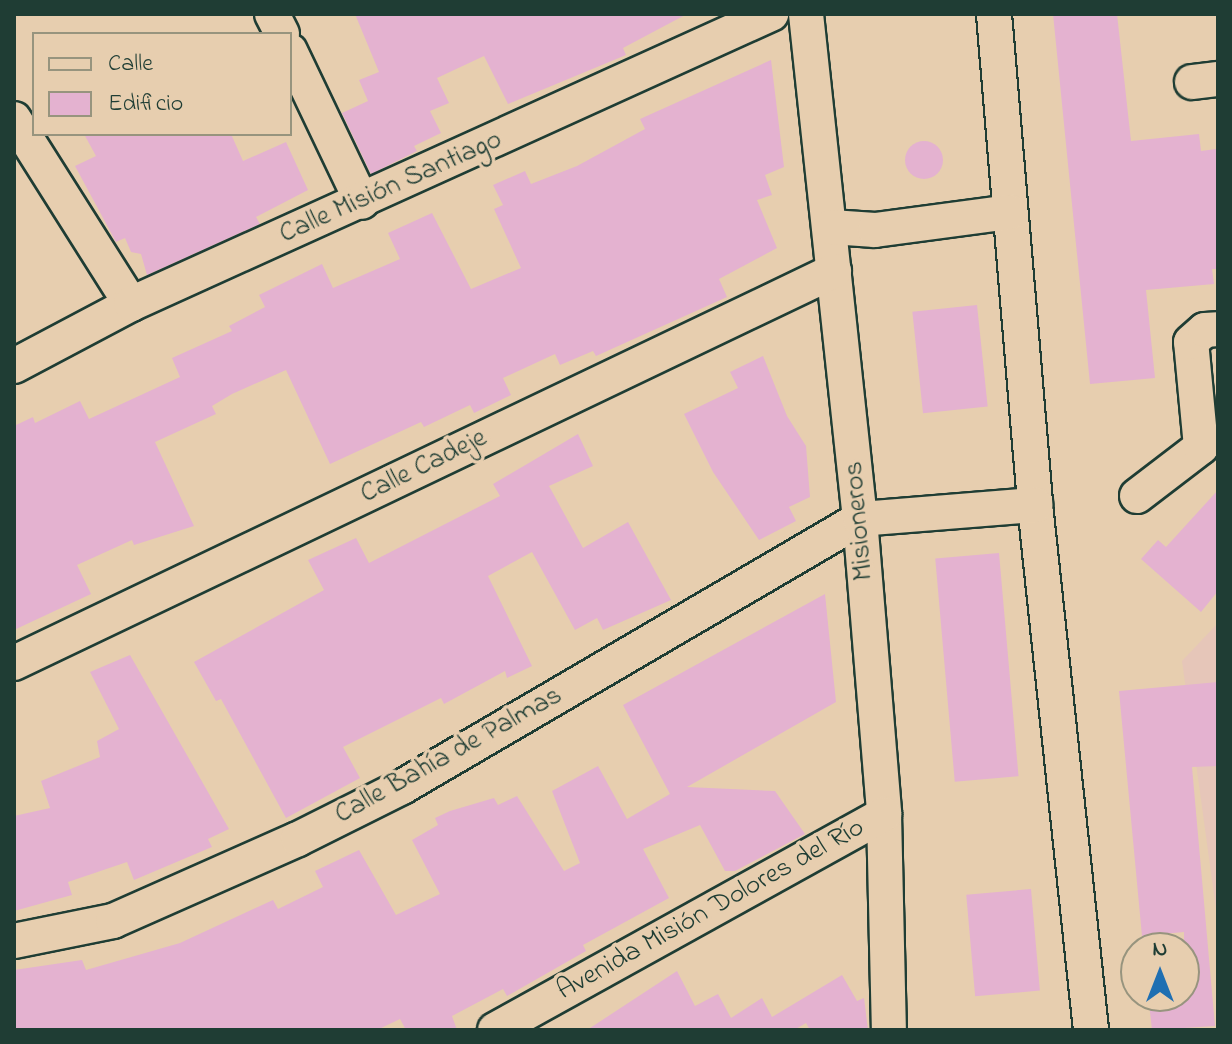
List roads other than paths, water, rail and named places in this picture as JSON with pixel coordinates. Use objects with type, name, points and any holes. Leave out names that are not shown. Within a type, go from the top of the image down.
[{"type":"street","points":[[272,14],[281,32]]},
{"type":"street","name":"Calle Misión Santiago","points":[[14,366],[131,304],[362,202],[771,14]]},
{"type":"street","name":"Misioneros","points":[[806,14],[860,519],[884,814],[889,1030]]},
{"type":"street","points":[[994,14],[1035,505],[1091,1030]]},
{"type":"street","points":[[292,55],[362,202]]},
{"type":"street","points":[[14,119],[131,304]]},
{"type":"street","points":[[831,227],[875,230],[1010,212]]},
{"type":"street","name":"Calle Cadeje","points":[[14,663],[834,271]]},
{"type":"street","points":[[1137,496],[1201,447],[1191,342],[1205,330],[1218,329]]},
{"type":"street","points":[[860,519],[1035,505]]},
{"type":"street","name":"Calle Bahía de Palmas","points":[[14,941],[113,921],[298,839],[402,787],[860,519]]},
{"type":"street","name":"Avenida Misión Dolores del Río","points":[[495,1030],[884,814]]}]
